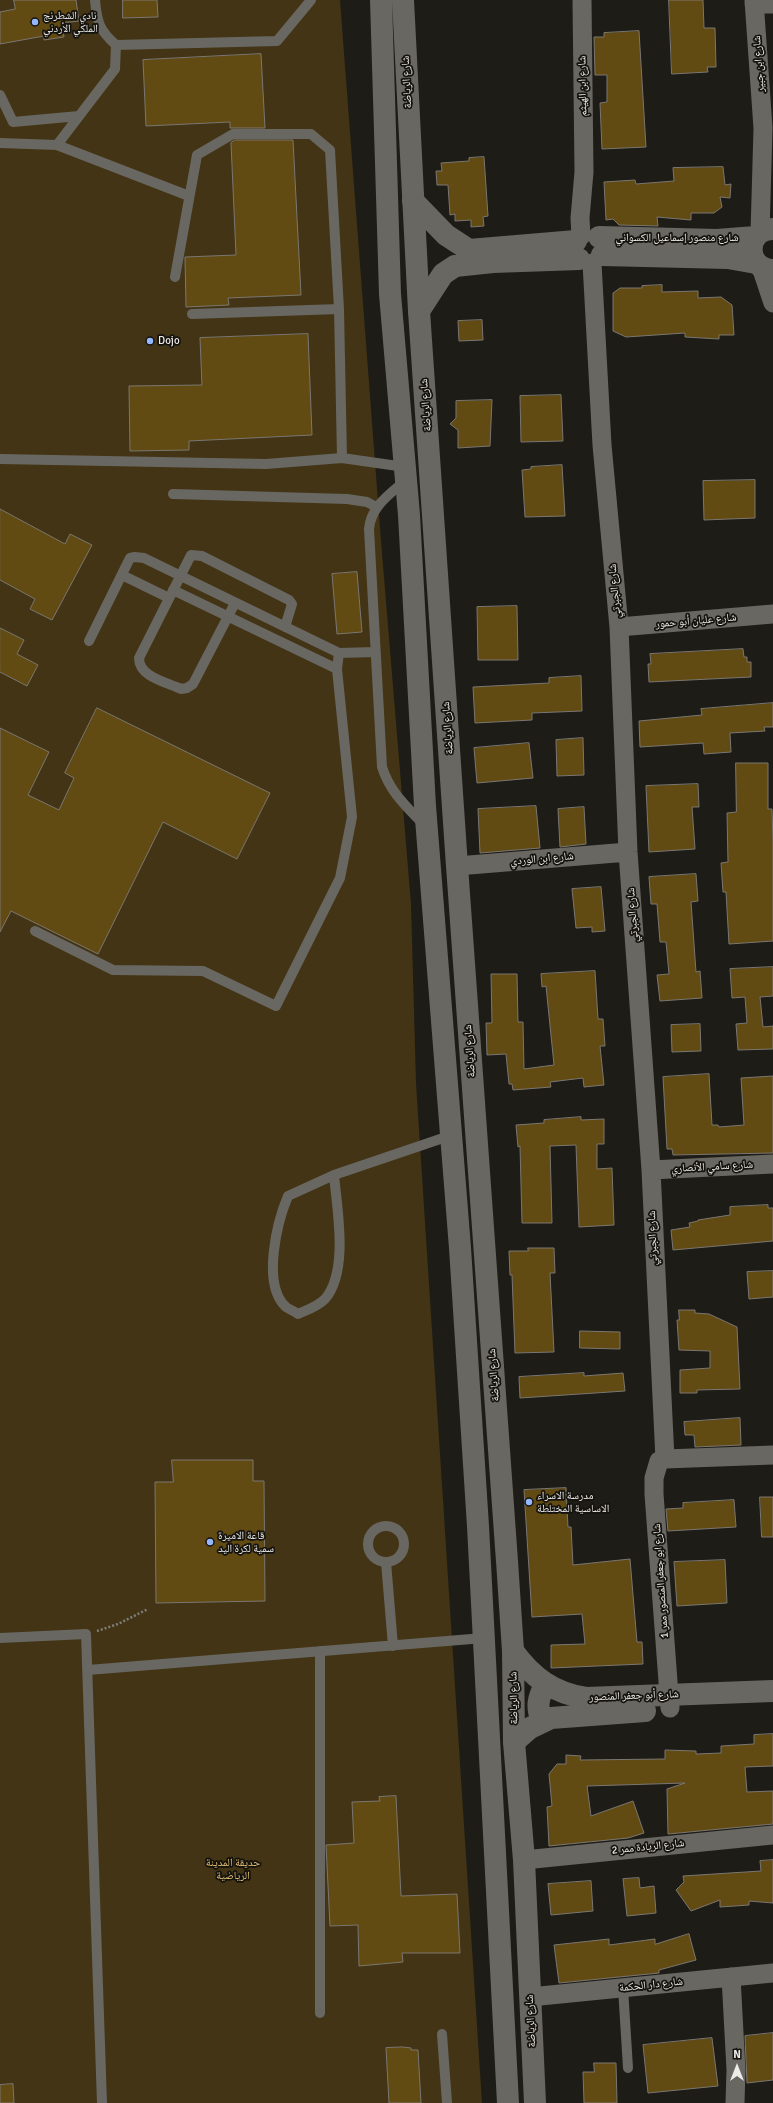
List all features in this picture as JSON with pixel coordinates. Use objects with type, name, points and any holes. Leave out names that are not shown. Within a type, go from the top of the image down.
[{"type":"main road","points":[[381,0],[390,294],[405,473],[427,828],[452,1135],[484,1638],[508,2103]]},
{"type":"main road","name":"شارع الرياضة","points":[[403,0],[419,311],[513,1651],[514,1742],[524,1860],[535,2103]]},
{"type":"main road","name":"شارع منصور إسماعيل الكسواني","points":[[413,201],[446,235],[469,250],[717,240],[763,233]]},
{"type":"main road","points":[[763,233],[751,250],[763,266]]},
{"type":"main road","name":"شارع منصور إسماعيل الكسواني","points":[[419,311],[443,274],[455,266],[493,262],[589,246],[728,258],[763,266]]},
{"type":"main road","points":[[405,473],[430,466]]},
{"type":"main road","points":[[466,1353],[492,1352]]},
{"type":"main road","name":"شارع أبو جعفر المنصور","points":[[513,1651],[523,1665],[545,1685],[562,1693],[586,1698],[773,1706]]},
{"type":"main road","points":[[542,1721],[538,1701],[545,1685]]},
{"type":"main road","name":"شارع أبو جعفر المنصور","points":[[514,1742],[525,1731],[542,1721],[565,1716],[670,1701],[773,1691]]},
{"type":"street","name":"شارع ابن الهيثم","points":[[582,0],[584,172],[589,246]]},
{"type":"street","points":[[754,2],[773,4]]},
{"type":"street","name":"شارع ابن جبير","points":[[754,2],[763,128],[763,233]]},
{"type":"street","name":"شارع ابن جبير","points":[[763,128],[773,171]]},
{"type":"street","name":"شارع الجبرتي","points":[[589,246],[602,445],[618,627],[628,852],[651,1170],[665,1459]]},
{"type":"street","points":[[763,266],[773,304]]},
{"type":"street","name":"شارع عليان أبو حمور","points":[[618,627],[773,614]]},
{"type":"street","name":"شارع ابن الوردي","points":[[457,866],[628,852]]},
{"type":"street","name":"شارع سامي الأنصاري","points":[[651,1170],[773,1164]]},
{"type":"street","points":[[665,1459],[773,1455]]},
{"type":"street","name":"شارع ابو جعفر المنصور ممر 1","points":[[665,1459],[659,1461],[654,1478],[670,1701]]},
{"type":"street","name":"شارع الريادة ممر 2","points":[[524,1860],[773,1835]]},
{"type":"street","name":"شارع دار الحكمة","points":[[530,1997],[773,1973]]},
{"type":"street","points":[[731,1977],[736,2070],[735,2103]]},
{"type":"lane","points":[[95,0],[96,17],[102,33],[116,45],[277,41],[311,0]]},
{"type":"lane","points":[[57,145],[115,69],[116,45]]},
{"type":"lane","points":[[0,95],[13,122],[79,116]]},
{"type":"lane","points":[[175,277],[197,155],[233,134],[312,134],[330,150],[339,309],[342,458]]},
{"type":"lane","points":[[0,142],[57,145],[189,196]]},
{"type":"lane","points":[[192,314],[339,309]]},
{"type":"lane","points":[[0,459],[266,464],[342,458],[405,473],[376,507],[370,518],[369,529],[382,767],[387,783],[396,795],[427,828]]},
{"type":"lane","points":[[173,494],[347,499],[367,502],[376,507]]},
{"type":"lane","points":[[235,603],[193,684],[187,688],[181,689],[144,672],[139,666],[139,658],[191,555],[202,556],[289,600],[292,604],[285,627]]},
{"type":"lane","points":[[89,641],[130,558],[136,557],[144,558],[339,653],[376,652]]},
{"type":"lane","points":[[122,575],[228,617],[337,669]]},
{"type":"lane","points":[[35,931],[113,970],[203,971],[276,1006],[340,878],[352,817],[337,669],[339,653]]},
{"type":"lane","points":[[334,1175],[339,1231],[336,1279],[325,1298],[314,1307],[298,1314],[285,1307],[278,1296],[275,1286],[272,1262],[282,1212],[288,1196],[334,1175],[452,1135]]},
{"type":"lane","points":[[386,1562],[393,1646]]},
{"type":"lane","points":[[0,1638],[86,1634],[102,2103]]},
{"type":"lane","points":[[88,1670],[484,1638]]},
{"type":"lane","points":[[320,1651],[320,2013]]},
{"type":"lane","points":[[623,1988],[628,2068]]},
{"type":"lane","points":[[442,2034],[447,2103]]},
{"type":"path","points":[[86,1634],[118,1624],[148,1609]]},
{"type":"green space","name":"حديقة المدينة الرياضية","points":[[0,0],[340,0],[381,541],[411,904],[416,1083],[482,2103],[0,2103]]},
{"type":"building","name":"نادي الشطرنج الملكي الأردني","points":[[14,0],[76,0],[79,21],[62,23],[64,37],[44,40],[44,36],[0,44],[0,12],[15,9]]},
{"type":"building","points":[[123,0],[157,0],[158,17],[123,18]]},
{"type":"building","points":[[669,0],[703,0],[704,28],[715,28],[716,67],[707,67],[708,72],[672,74]]},
{"type":"building","points":[[639,31],[646,147],[602,149],[600,103],[607,102],[607,75],[595,75],[594,37],[604,37],[604,33]]},
{"type":"building","points":[[261,54],[265,128],[230,128],[230,122],[146,126],[143,60]]},
{"type":"building","points":[[235,140],[293,140],[301,295],[228,298],[229,305],[186,307],[185,257],[236,255],[231,143]]},
{"type":"building","points":[[484,157],[488,216],[483,217],[484,226],[471,227],[471,220],[455,221],[455,214],[450,215],[448,185],[437,185],[436,171],[442,171],[441,163],[469,161],[469,158]]},
{"type":"building","points":[[723,167],[725,185],[731,184],[730,198],[720,197],[722,207],[714,213],[691,213],[691,220],[657,217],[658,226],[619,225],[613,219],[606,220],[604,182],[635,180],[636,184],[674,181],[673,168]]},
{"type":"building","points":[[662,285],[662,292],[698,291],[698,298],[721,297],[732,305],[734,335],[719,335],[719,339],[685,337],[685,333],[626,337],[613,331],[613,293],[620,288],[642,288],[642,286]]},
{"type":"building","points":[[482,320],[483,340],[459,341],[458,321]]},
{"type":"building","points":[[308,334],[312,435],[189,441],[189,450],[130,451],[129,386],[202,385],[200,338]]},
{"type":"building","points":[[561,395],[563,441],[521,442],[520,396]]},
{"type":"building","points":[[492,400],[490,446],[458,448],[458,430],[450,424],[456,418],[456,401]]},
{"type":"building","points":[[562,465],[565,516],[525,517],[522,470],[531,469],[531,467]]},
{"type":"building","points":[[755,480],[755,518],[704,520],[703,481]]},
{"type":"building","points":[[0,509],[65,544],[70,534],[92,545],[52,620],[30,609],[35,599],[0,580]]},
{"type":"building","points":[[357,572],[362,632],[337,634],[332,574]]},
{"type":"building","points":[[517,606],[518,660],[478,660],[477,607]]},
{"type":"building","points":[[0,628],[24,640],[17,654],[38,665],[27,686],[0,672]]},
{"type":"building","points":[[743,649],[744,657],[747,657],[747,662],[751,662],[751,677],[649,682],[648,664],[651,664],[650,654]]},
{"type":"building","points":[[581,676],[582,711],[532,713],[532,720],[475,723],[473,687],[549,683],[549,678]]},
{"type":"building","points":[[773,703],[773,727],[764,727],[765,731],[730,733],[731,752],[704,754],[703,743],[640,747],[639,721],[702,715],[701,709]]},
{"type":"building","points":[[97,708],[270,793],[237,859],[163,822],[98,954],[11,911],[0,932],[0,728],[49,752],[28,795],[59,810],[74,778],[65,773]]},
{"type":"building","points":[[583,738],[584,775],[557,776],[556,740]]},
{"type":"building","points":[[529,743],[533,778],[477,783],[474,748]]},
{"type":"building","points":[[736,763],[768,763],[768,809],[772,809],[773,843],[773,941],[729,944],[726,892],[723,892],[721,863],[728,862],[727,813],[736,812]]},
{"type":"building","points":[[698,784],[699,807],[692,807],[695,849],[649,852],[646,786]]},
{"type":"building","points":[[536,806],[540,848],[480,853],[478,809]]},
{"type":"building","points":[[584,807],[586,844],[560,847],[558,809]]},
{"type":"building","points":[[696,874],[698,901],[691,902],[696,972],[700,971],[702,998],[660,1001],[657,975],[669,974],[666,942],[660,942],[657,904],[651,904],[649,877]]},
{"type":"building","points":[[601,887],[605,931],[592,932],[592,927],[576,928],[572,889]]},
{"type":"building","points":[[773,967],[773,996],[760,997],[763,1027],[773,1026],[773,1049],[738,1050],[736,1024],[747,1023],[745,997],[732,998],[730,969]]},
{"type":"building","points":[[595,971],[598,1019],[603,1019],[605,1046],[600,1046],[604,1085],[584,1087],[583,1078],[550,1082],[551,1087],[513,1090],[512,1084],[509,1084],[506,1054],[487,1055],[486,1023],[492,1023],[491,974],[517,974],[518,1022],[523,1022],[524,1069],[554,1065],[546,986],[542,987],[541,974]]},
{"type":"building","points":[[700,1024],[701,1051],[672,1052],[671,1025]]},
{"type":"building","points":[[709,1074],[712,1125],[718,1125],[719,1127],[744,1125],[741,1078],[773,1076],[773,1153],[673,1155],[672,1149],[667,1149],[663,1077]]},
{"type":"building","points":[[581,1117],[581,1120],[604,1119],[604,1144],[597,1144],[597,1169],[612,1168],[614,1225],[579,1227],[576,1145],[550,1146],[552,1223],[522,1223],[520,1146],[518,1147],[516,1125],[544,1123],[544,1120]]},
{"type":"building","points":[[768,1205],[768,1208],[773,1208],[773,1241],[673,1250],[671,1230],[690,1227],[689,1223],[698,1220],[730,1215],[730,1207]]},
{"type":"building","points":[[528,1248],[554,1248],[555,1273],[550,1273],[554,1352],[515,1353],[512,1275],[510,1275],[509,1251],[528,1251]]},
{"type":"building","points":[[773,1271],[773,1297],[749,1299],[747,1272]]},
{"type":"building","points":[[679,1310],[695,1310],[695,1313],[709,1314],[737,1327],[740,1389],[697,1390],[697,1393],[680,1393],[680,1370],[710,1368],[710,1351],[679,1350],[677,1320],[679,1320]]},
{"type":"building","points":[[580,1331],[620,1332],[620,1349],[580,1348]]},
{"type":"building","points":[[584,1373],[584,1376],[623,1373],[625,1391],[520,1398],[519,1377]]},
{"type":"building","points":[[740,1418],[741,1445],[695,1447],[694,1435],[685,1435],[684,1422]]},
{"type":"building","name":"قاعة الاميرة سمية لكرة اليد","points":[[172,1460],[253,1460],[253,1481],[264,1481],[265,1601],[156,1603],[155,1482],[173,1482]]},
{"type":"building","points":[[566,1488],[568,1527],[571,1527],[573,1565],[630,1559],[637,1642],[642,1642],[643,1664],[551,1668],[551,1645],[585,1644],[582,1614],[532,1617],[524,1490]]},
{"type":"building","points":[[760,1497],[773,1497],[773,1537],[762,1537]]},
{"type":"building","points":[[734,1500],[736,1527],[668,1531],[666,1509],[683,1508],[683,1503]]},
{"type":"building","points":[[725,1560],[727,1603],[677,1606],[674,1562]]},
{"type":"building","points":[[773,1734],[773,1766],[745,1767],[747,1792],[773,1791],[773,1824],[668,1834],[667,1789],[685,1783],[587,1786],[591,1816],[633,1801],[644,1833],[628,1838],[549,1846],[547,1807],[552,1806],[549,1774],[557,1764],[566,1764],[566,1755],[581,1756],[580,1760],[665,1759],[665,1750],[696,1751],[696,1754],[721,1753],[721,1746],[754,1744],[754,1735]]},
{"type":"building","points":[[396,1796],[401,1896],[457,1894],[460,1953],[402,1953],[403,1962],[359,1966],[358,1925],[330,1926],[326,1845],[354,1843],[352,1802],[380,1801],[379,1797]]},
{"type":"building","points":[[773,1860],[773,1903],[749,1901],[749,1905],[720,1907],[720,1900],[691,1911],[676,1890],[684,1882],[683,1876],[761,1871],[760,1861]]},
{"type":"building","points":[[639,1878],[640,1888],[654,1886],[656,1913],[627,1916],[623,1879]]},
{"type":"building","points":[[591,1881],[593,1911],[551,1915],[548,1884]]},
{"type":"building","points":[[689,1934],[696,1960],[659,1970],[659,1973],[559,1983],[554,1945],[609,1939],[609,1945],[655,1939],[655,1944]]},
{"type":"building","points":[[773,2033],[773,2080],[747,2083],[745,2036]]},
{"type":"building","points":[[712,2038],[718,2086],[648,2093],[643,2045]]},
{"type":"building","points":[[386,2048],[411,2048],[411,2050],[418,2050],[421,2103],[389,2103]]},
{"type":"building","points":[[594,2063],[616,2063],[617,2103],[584,2103],[583,2072],[594,2072]]},
{"type":"building","points":[[13,2084],[14,2103],[0,2103],[0,2085]]},
{"type":"place","name":"نادي الشطرنج الملكي الأردني","points":[[35,22]]},
{"type":"place","name":"Dojo","points":[[150,341]]},
{"type":"place","name":"مدرسة الاسراء الاساسية المختلطة","points":[[529,1502]]},
{"type":"place","name":"قاعة الاميرة سمية لكرة اليد","points":[[210,1542]]}]
